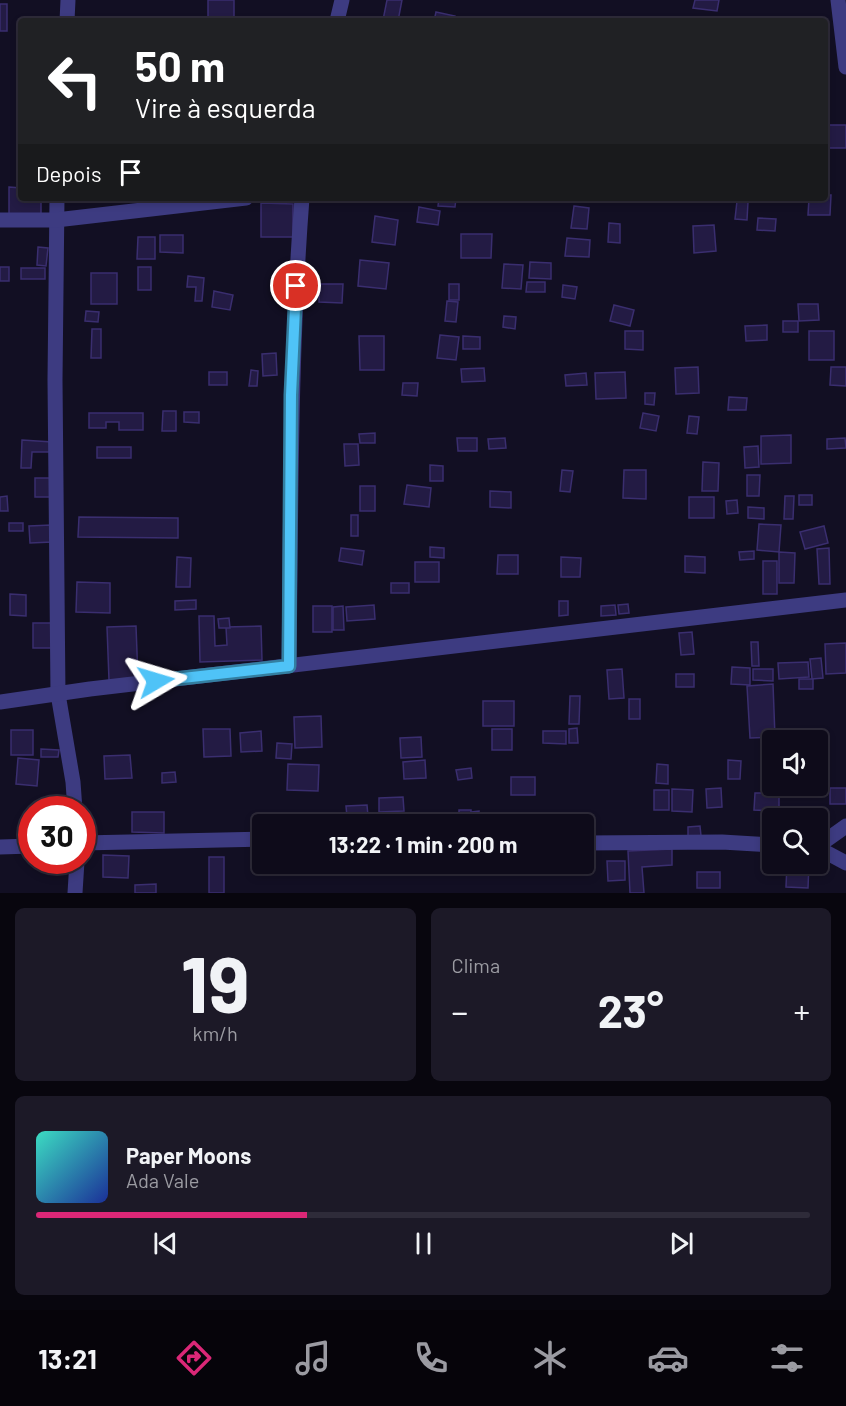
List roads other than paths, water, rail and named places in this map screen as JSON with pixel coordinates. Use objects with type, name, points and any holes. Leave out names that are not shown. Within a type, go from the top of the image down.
[{"type":"street","points":[[67,18],[68,0]]},
{"type":"street","points":[[338,18],[342,0]]},
{"type":"street","points":[[838,0],[846,67]]},
{"type":"street","points":[[57,201],[58,694],[74,796]]},
{"type":"street","points":[[0,219],[56,220],[220,201]]},
{"type":"street","points":[[289,666],[291,395],[302,201]]},
{"type":"street","points":[[0,702],[846,600]]},
{"type":"street","points":[[828,840],[846,826]]},
{"type":"street","points":[[96,843],[252,839]]},
{"type":"street","points":[[594,843],[722,842],[762,844]]},
{"type":"street","points":[[0,848],[18,847]]},
{"type":"street","points":[[828,853],[846,863]]},
{"type":"street","points":[[75,893],[76,874]]}]
